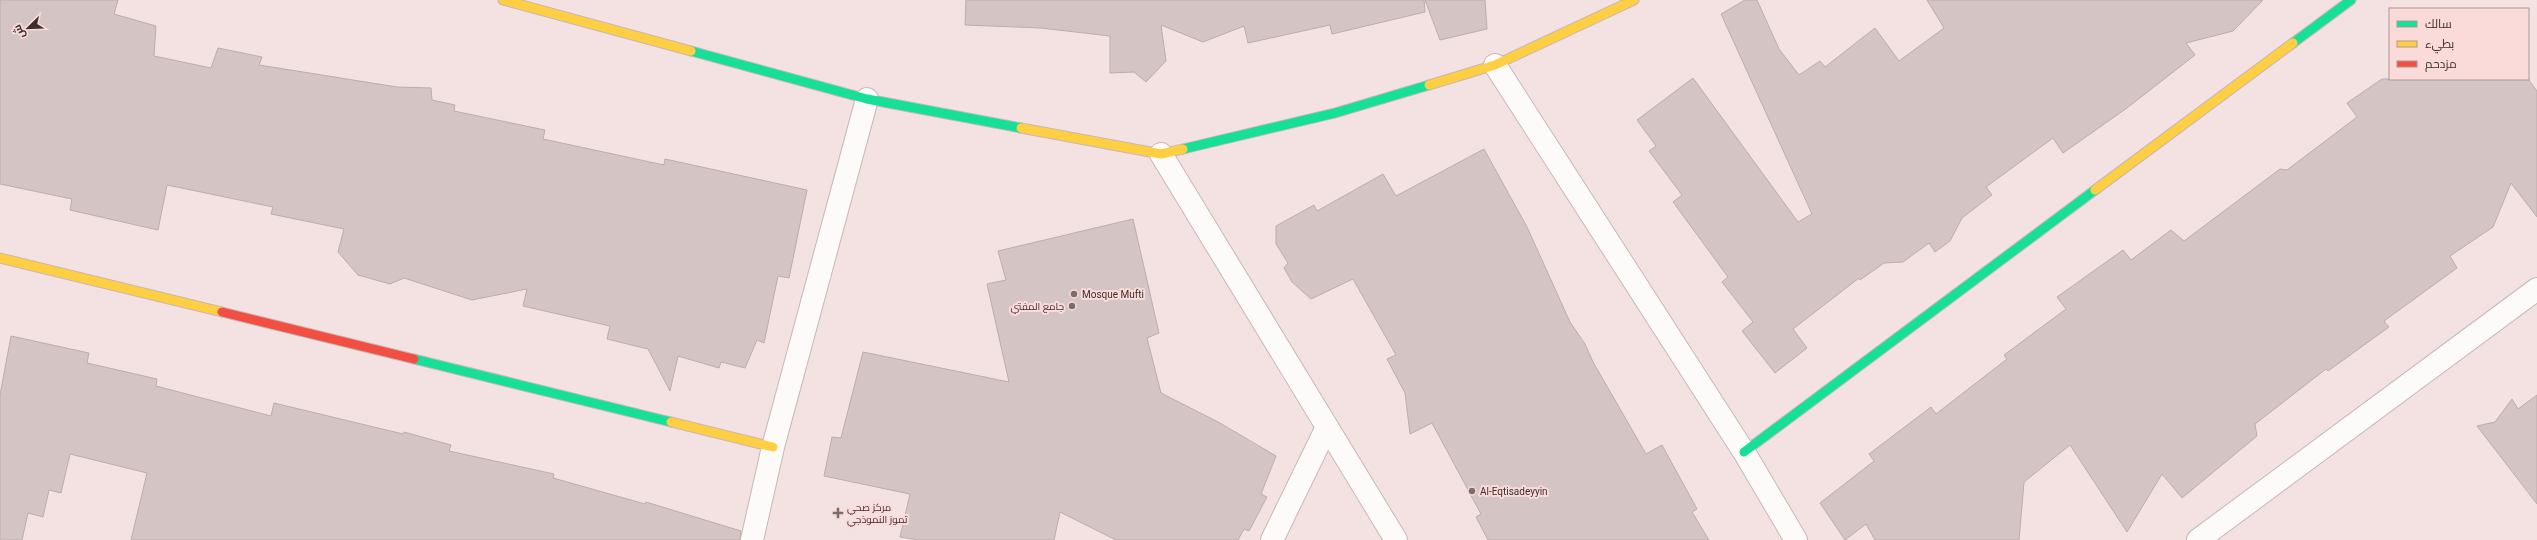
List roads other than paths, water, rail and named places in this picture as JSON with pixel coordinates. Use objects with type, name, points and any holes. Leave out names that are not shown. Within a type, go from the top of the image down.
[{"type":"street","points":[[503,0],[867,99],[1161,154],[1335,112],[1495,65],[1634,0]]},
{"type":"street","points":[[1744,452],[2351,0]]},
{"type":"street","points":[[1495,65],[1744,452],[1796,540]]},
{"type":"street","points":[[752,540],[774,447],[867,99]]},
{"type":"street","points":[[1161,154],[1396,540]]},
{"type":"street","points":[[0,258],[774,447]]},
{"type":"street","points":[[2198,540],[2537,289]]},
{"type":"street","points":[[1272,540],[1327,428]]},
{"type":"place","name":"Mosque Mufti","points":[[1074,294]]},
{"type":"place","name":"جامع المفتي","points":[[1072,306]]},
{"type":"place","name":"Al-Eqtisadeyyin","points":[[1472,491]]},
{"type":"place","name":"مركز صحي تموز النموذجي","points":[[838,513]]}]
